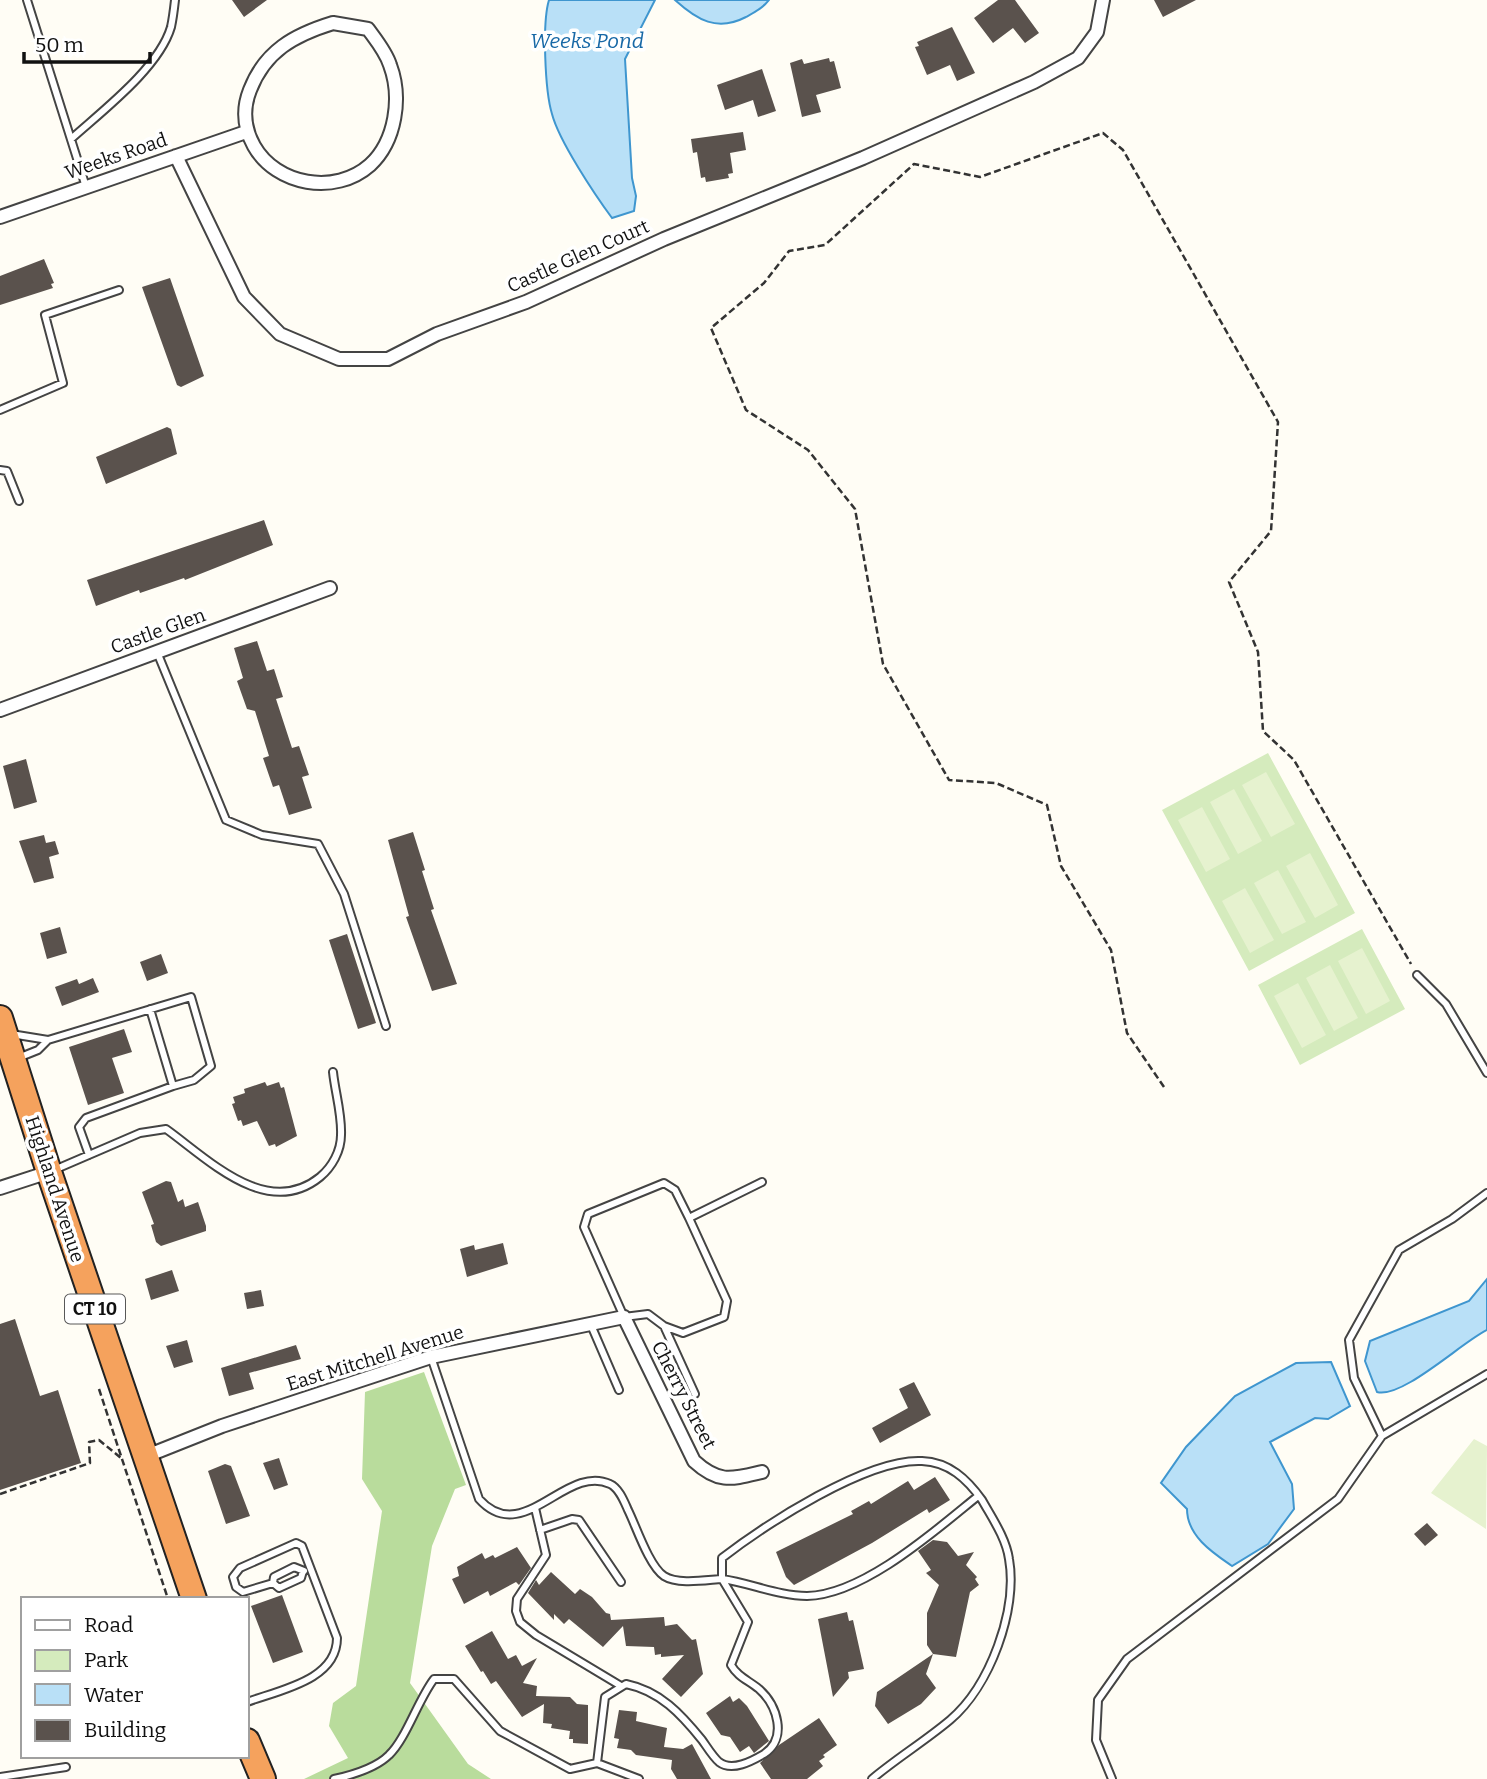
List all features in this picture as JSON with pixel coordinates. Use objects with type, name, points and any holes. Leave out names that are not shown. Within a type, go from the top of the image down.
[{"type":"highway","name":"Highland Avenue","points":[[1,1023],[49,1172],[133,1457],[193,1597]]},
{"type":"highway","points":[[248,1743],[263,1779]]},
{"type":"street","name":"Castle Glen Court","points":[[176,156],[244,297],[280,334],[339,359],[388,359],[437,334],[526,302],[664,239],[872,154],[1034,82],[1078,58],[1097,32],[1103,0]]},
{"type":"street","points":[[333,23],[368,29],[391,65],[396,112],[389,136],[370,165],[344,180],[314,184],[285,176],[261,158],[246,132],[245,103],[255,77],[272,52],[300,33],[333,23]]},
{"type":"street","name":"Weeks Road","points":[[0,217],[246,132]]},
{"type":"street","name":"Castle Glen","points":[[0,710],[330,588]]},
{"type":"street","points":[[0,1188],[49,1172]]},
{"type":"street","name":"East Mitchell Avenue","points":[[133,1457],[431,1357],[624,1317]]},
{"type":"street","name":"Cherry Street","points":[[624,1317],[694,1461],[707,1473],[728,1480],[762,1472]]},
{"type":"lane","points":[[27,0],[86,187]]},
{"type":"lane","points":[[71,139],[124,91],[155,55],[171,29],[175,0]]},
{"type":"lane","points":[[0,410],[63,383],[45,315],[120,290]]},
{"type":"lane","points":[[0,470],[7,471],[19,501]]},
{"type":"lane","points":[[158,652],[226,821],[262,835],[318,844],[344,894],[386,1026]]},
{"type":"lane","points":[[1417,975],[1446,1004],[1487,1073]]},
{"type":"lane","points":[[13,1060],[38,1050],[48,1040],[191,997],[211,1066],[194,1080],[86,1118],[79,1127],[89,1155]]},
{"type":"lane","points":[[150,1009],[173,1086]]},
{"type":"lane","points":[[1,1023],[48,1040]]},
{"type":"lane","points":[[49,1172],[140,1133],[166,1129],[237,1182],[268,1192],[297,1190],[326,1172],[337,1155],[342,1137],[333,1072]]},
{"type":"lane","points":[[689,1219],[762,1182]]},
{"type":"lane","points":[[664,1183],[676,1189],[689,1219],[727,1301],[724,1317],[683,1333],[664,1326],[648,1314],[624,1317],[584,1227],[588,1214],[664,1183]]},
{"type":"lane","points":[[1382,1436],[1354,1378],[1349,1340],[1399,1250],[1452,1219],[1487,1193]]},
{"type":"lane","points":[[591,1323],[619,1390]]},
{"type":"lane","points":[[664,1326],[695,1394]]},
{"type":"lane","points":[[431,1357],[479,1499],[488,1510],[510,1515],[536,1508],[576,1485],[594,1481],[611,1484],[622,1497],[654,1564],[664,1576],[679,1580],[722,1579],[793,1595],[835,1591],[894,1559],[978,1496]]},
{"type":"lane","points":[[1112,1779],[1096,1740],[1098,1700],[1127,1659],[1338,1499],[1382,1436],[1487,1374]]},
{"type":"lane","points":[[597,1763],[605,1697],[626,1684],[643,1687],[664,1699],[688,1722],[720,1763],[735,1766],[767,1752],[778,1737],[778,1721],[771,1704],[759,1689],[737,1675],[731,1665],[748,1622],[722,1579],[722,1558],[755,1533],[847,1482],[894,1463],[922,1461],[946,1467],[966,1479],[998,1528],[1009,1556],[1012,1583],[1001,1642],[969,1699],[951,1719],[872,1779]]},
{"type":"lane","points":[[536,1508],[546,1555],[517,1599],[516,1611],[520,1622],[536,1635],[621,1686]]},
{"type":"lane","points":[[540,1530],[572,1519],[579,1520],[621,1582]]},
{"type":"lane","points":[[248,1702],[319,1674],[337,1652],[337,1638],[307,1552],[296,1544],[240,1567],[233,1577],[236,1587],[243,1592],[273,1583]]},
{"type":"lane","points":[[273,1583],[274,1577],[294,1567],[303,1571],[313,1568]]},
{"type":"lane","points":[[273,1583],[279,1588],[301,1578],[303,1571]]},
{"type":"lane","points":[[334,1779],[355,1774],[390,1755],[422,1694],[434,1679],[454,1679],[500,1731],[570,1769],[597,1763],[639,1779]]},
{"type":"lane","points":[[0,1777],[66,1767]]},
{"type":"path","points":[[1164,1087],[1127,1033],[1111,950],[1060,866],[1047,804],[996,783],[949,780],[883,664],[855,509],[808,450],[746,410],[711,328],[764,282],[789,251],[825,245],[914,164],[979,177],[1103,133],[1123,150],[1278,422],[1271,531],[1229,582],[1258,652],[1263,731],[1294,760],[1417,975]]},
{"type":"path","points":[[97,1383],[133,1457],[168,1597]]},
{"type":"path","points":[[0,1494],[90,1463],[89,1442],[99,1440],[133,1457]]},
{"type":"green space","points":[[1268,753],[1355,913],[1249,971],[1162,810]]},
{"type":"green space","points":[[1266,772],[1295,824],[1271,837],[1242,785]]},
{"type":"green space","points":[[1234,789],[1262,841],[1238,854],[1210,802]]},
{"type":"green space","points":[[1202,807],[1230,859],[1206,872],[1178,820]]},
{"type":"green space","points":[[1310,853],[1338,905],[1315,918],[1286,866]]},
{"type":"green space","points":[[1278,870],[1306,922],[1282,934],[1254,883]]},
{"type":"green space","points":[[1245,888],[1274,940],[1250,953],[1222,901]]},
{"type":"green space","points":[[1362,929],[1405,1009],[1300,1065],[1258,985]]},
{"type":"green space","points":[[1362,948],[1390,1001],[1366,1014],[1338,961]]},
{"type":"green space","points":[[1330,965],[1358,1018],[1334,1031],[1306,978]]},
{"type":"green space","points":[[1298,983],[1326,1035],[1302,1048],[1274,996]]},
{"type":"green space","points":[[424,1372],[466,1485],[455,1489],[432,1546],[410,1683],[468,1764],[491,1779],[304,1779],[348,1758],[329,1726],[333,1703],[356,1686],[382,1511],[362,1479],[365,1392]]},
{"type":"green space","points":[[1474,1439],[1487,1446],[1486,1529],[1431,1493]]},
{"type":"water","name":"Weeks Pond","points":[[549,0],[655,0],[625,59],[632,178],[636,196],[634,211],[612,218],[578,168],[556,125],[546,74],[545,40]]},
{"type":"water","name":"Weeks Pond","points":[[675,0],[769,0],[746,17],[717,23],[699,18]]},
{"type":"water","points":[[1487,1279],[1487,1330],[1416,1379],[1388,1392],[1377,1392],[1365,1361],[1370,1341],[1469,1301]]},
{"type":"water","points":[[1331,1362],[1350,1406],[1328,1419],[1315,1418],[1270,1442],[1292,1484],[1294,1509],[1268,1544],[1232,1566],[1202,1543],[1191,1527],[1187,1509],[1161,1483],[1186,1447],[1235,1396],[1296,1363]]},
{"type":"building","points":[[232,0],[267,0],[244,17]]},
{"type":"building","points":[[998,0],[1015,0],[1039,33],[1025,43],[1013,28],[993,43],[974,18]]},
{"type":"building","points":[[1154,0],[1196,0],[1163,17]]},
{"type":"building","points":[[952,27],[975,73],[957,81],[950,65],[927,75],[915,47],[919,46],[917,42]]},
{"type":"building","points":[[829,58],[830,62],[834,61],[841,88],[816,95],[821,112],[802,117],[790,63],[802,59],[804,64]]},
{"type":"building","points":[[762,69],[776,111],[758,117],[753,100],[725,110],[717,85]]},
{"type":"building","points":[[743,132],[746,150],[730,153],[733,173],[728,174],[729,178],[706,182],[705,177],[701,178],[697,152],[693,153],[691,139]]},
{"type":"building","points":[[44,259],[54,283],[51,284],[53,288],[0,305],[0,276]]},
{"type":"building","points":[[170,278],[204,376],[181,387],[177,385],[142,287]]},
{"type":"building","points":[[167,427],[171,429],[177,454],[106,484],[96,457]]},
{"type":"building","points":[[264,520],[273,545],[185,580],[184,578],[140,593],[139,590],[96,606],[87,580]]},
{"type":"building","points":[[257,641],[267,671],[274,669],[283,697],[276,699],[292,748],[299,746],[309,775],[302,777],[312,808],[289,815],[279,785],[273,787],[263,758],[269,756],[255,711],[247,709],[237,681],[243,678],[234,648]]},
{"type":"building","points":[[26,759],[37,802],[14,809],[3,766]]},
{"type":"building","points":[[413,832],[434,909],[431,910],[457,984],[432,991],[406,917],[409,916],[388,840]]},
{"type":"building","points":[[44,835],[46,843],[55,841],[59,854],[49,857],[54,878],[34,883],[19,841]]},
{"type":"building","points":[[60,927],[67,953],[47,959],[40,933]]},
{"type":"building","points":[[347,934],[376,1023],[358,1029],[329,940]]},
{"type":"building","points":[[161,954],[168,973],[147,981],[140,962]]},
{"type":"building","points":[[93,978],[99,992],[62,1006],[55,987],[77,979],[79,984]]},
{"type":"building","points":[[124,1029],[132,1052],[112,1058],[124,1093],[88,1105],[69,1047]]},
{"type":"building","points":[[265,1082],[267,1086],[279,1082],[281,1088],[284,1087],[297,1136],[276,1147],[275,1144],[269,1146],[257,1121],[243,1126],[241,1120],[238,1121],[232,1104],[235,1103],[233,1097],[245,1093],[244,1089]]},
{"type":"building","points":[[166,1181],[171,1182],[178,1202],[183,1199],[185,1207],[198,1202],[206,1231],[161,1246],[156,1242],[151,1225],[154,1224],[142,1192]]},
{"type":"building","points":[[503,1243],[508,1264],[467,1277],[460,1249],[474,1245],[475,1250]]},
{"type":"building","points":[[172,1270],[179,1291],[151,1300],[145,1279]]},
{"type":"building","points":[[261,1290],[264,1306],[247,1309],[244,1293]]},
{"type":"building","points":[[15,1319],[40,1396],[58,1390],[81,1463],[0,1490],[0,1324]]},
{"type":"building","points":[[187,1340],[193,1362],[174,1368],[166,1346]]},
{"type":"building","points":[[296,1345],[301,1359],[249,1373],[254,1389],[229,1396],[221,1368]]},
{"type":"building","points":[[914,1382],[931,1415],[880,1443],[872,1428],[908,1408],[899,1389]]},
{"type":"building","points":[[279,1458],[288,1485],[274,1490],[263,1463]]},
{"type":"building","points":[[225,1464],[231,1466],[250,1516],[226,1524],[208,1471]]},
{"type":"building","points":[[935,1477],[950,1500],[929,1513],[927,1509],[872,1543],[794,1585],[786,1577],[776,1552],[853,1514],[851,1511],[869,1501],[871,1504],[908,1481],[914,1490]]},
{"type":"building","points":[[1427,1523],[1438,1535],[1425,1546],[1414,1534]]},
{"type":"building","points":[[933,1540],[947,1542],[958,1556],[974,1552],[966,1565],[977,1577],[975,1579],[979,1585],[970,1592],[956,1657],[933,1654],[927,1645],[927,1613],[939,1585],[926,1573],[931,1570],[918,1551]]},
{"type":"building","points":[[517,1547],[531,1568],[519,1585],[516,1582],[490,1596],[488,1591],[464,1604],[452,1579],[459,1576],[457,1567],[482,1553],[485,1559],[493,1555],[495,1558]]},
{"type":"building","points":[[551,1572],[575,1594],[580,1589],[592,1597],[610,1614],[611,1620],[664,1617],[665,1626],[677,1624],[692,1640],[696,1639],[703,1674],[681,1697],[662,1679],[684,1655],[661,1657],[661,1654],[655,1655],[654,1647],[626,1646],[623,1626],[603,1647],[569,1619],[564,1624],[554,1614],[554,1620],[528,1593],[536,1580],[539,1585]]},
{"type":"building","points":[[282,1595],[303,1652],[273,1663],[251,1606]]},
{"type":"building","points":[[847,1612],[849,1621],[853,1620],[864,1669],[848,1672],[849,1678],[833,1697],[818,1619]]},
{"type":"building","points":[[492,1631],[508,1659],[516,1655],[522,1666],[537,1658],[523,1683],[537,1686],[536,1696],[570,1697],[577,1704],[588,1705],[588,1744],[573,1743],[573,1739],[569,1739],[570,1731],[551,1728],[552,1724],[543,1723],[544,1704],[522,1717],[496,1681],[491,1684],[465,1646]]},
{"type":"building","points":[[933,1654],[926,1674],[936,1688],[921,1704],[888,1724],[875,1706],[877,1692]]},
{"type":"building","points":[[730,1696],[733,1702],[739,1698],[747,1706],[769,1741],[754,1753],[749,1746],[740,1752],[730,1737],[721,1735],[706,1713]]},
{"type":"building","points":[[619,1710],[637,1712],[636,1721],[667,1728],[664,1747],[683,1749],[692,1744],[711,1779],[677,1779],[671,1769],[672,1760],[636,1755],[631,1750],[617,1748],[619,1739],[614,1738]]},
{"type":"building","points":[[819,1718],[837,1745],[819,1761],[823,1766],[807,1779],[771,1779],[760,1763],[779,1745]]}]
